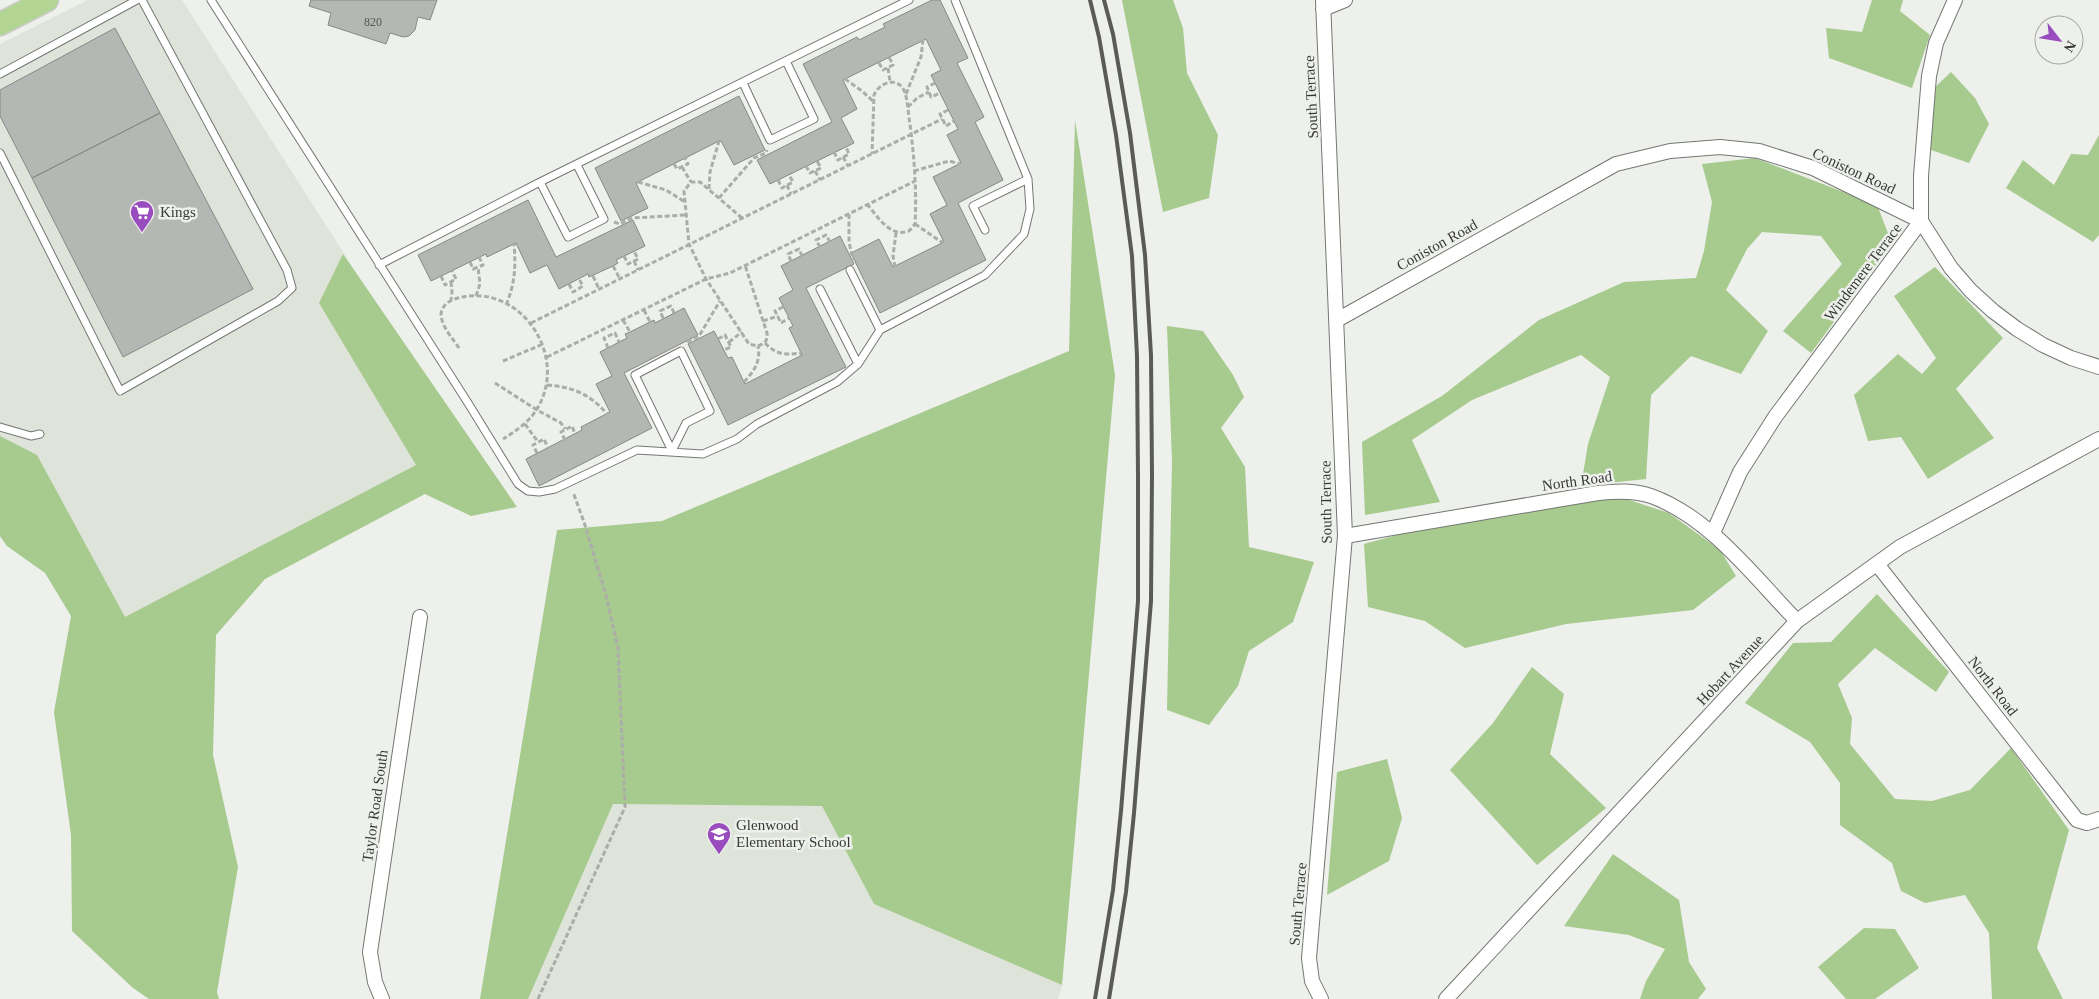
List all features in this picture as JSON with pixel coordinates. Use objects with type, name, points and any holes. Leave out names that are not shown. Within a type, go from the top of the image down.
[{"type":"main road","points":[[0,24],[47,0]]},
{"type":"street","points":[[1323,4],[1345,0]]},
{"type":"street","name":"Windemere Terrace","points":[[1713,533],[1740,472],[1775,417],[1921,222],[1921,176],[1929,76],[1936,43],[1955,0]]},
{"type":"street","name":"South Terrace","points":[[1321,999],[1312,981],[1309,958],[1345,536],[1323,4]]},
{"type":"street","name":"Coniston Road","points":[[1337,320],[1616,164],[1670,152],[1720,147],[1759,151],[1813,168],[1921,222]]},
{"type":"street","points":[[1921,222],[1950,268],[1970,291],[1993,311],[2017,330],[2043,345],[2070,358],[2099,367]]},
{"type":"street","name":"Hobart Avenue","points":[[1446,999],[1798,621],[1900,547],[2099,439]]},
{"type":"street","name":"North Road","points":[[1345,536],[1623,490],[1651,496],[1680,511],[1713,533],[1798,621]]},
{"type":"street","name":"North Road","points":[[1877,564],[2077,820],[2093,821]]},
{"type":"street","name":"Taylor Road South","points":[[382,999],[375,982],[370,952],[420,617]]},
{"type":"lane","points":[[0,74],[137,0]]},
{"type":"lane","points":[[0,153],[120,391],[278,301],[292,288],[287,270],[142,0]]},
{"type":"lane","points":[[211,0],[518,484],[528,491],[539,492],[554,489],[637,450],[703,454],[737,439],[757,424],[838,382],[858,364],[880,330],[985,275],[1024,234],[1030,208],[1028,179],[955,0]]},
{"type":"lane","points":[[379,265],[540,182],[909,0]]},
{"type":"lane","points":[[743,83],[770,140],[814,119],[786,61]]},
{"type":"lane","points":[[540,182],[568,237],[604,219],[576,165]]},
{"type":"lane","points":[[984,230],[973,206],[1028,179]]},
{"type":"lane","points":[[850,270],[880,330]]},
{"type":"lane","points":[[820,289],[858,364]]},
{"type":"lane","points":[[681,352],[710,411],[686,423],[672,451],[635,374],[681,352]]},
{"type":"lane","points":[[0,427],[31,436],[40,434]]},
{"type":"path","points":[[906,94],[921,58],[923,40]]},
{"type":"path","points":[[879,63],[883,70],[893,65],[889,58]]},
{"type":"path","points":[[888,67],[890,82]]},
{"type":"path","points":[[845,79],[874,102]]},
{"type":"path","points":[[867,204],[896,233],[909,232],[915,224],[915,181],[906,94],[903,87],[890,82],[883,83],[877,88],[874,95],[872,154]]},
{"type":"path","points":[[935,83],[926,87],[931,97],[940,93]]},
{"type":"path","points":[[908,107],[918,98],[929,92]]},
{"type":"path","points":[[948,110],[940,114],[942,119],[946,126],[954,121]]},
{"type":"path","points":[[531,323],[942,119]]},
{"type":"path","points":[[709,190],[710,172],[719,141]]},
{"type":"path","points":[[834,152],[838,160],[849,154],[846,147]]},
{"type":"path","points":[[719,198],[754,158],[766,153]]},
{"type":"path","points":[[843,157],[848,166]]},
{"type":"path","points":[[674,164],[677,170],[688,164],[685,158]]},
{"type":"path","points":[[806,166],[810,173],[815,171],[821,168],[817,161]]},
{"type":"path","points":[[914,171],[949,161],[960,164]]},
{"type":"path","points":[[682,167],[690,182]]},
{"type":"path","points":[[815,171],[820,180]]},
{"type":"path","points":[[778,180],[782,188],[793,182],[789,175]]},
{"type":"path","points":[[547,357],[706,280],[730,273],[915,181]]},
{"type":"path","points":[[638,182],[666,190],[685,202]]},
{"type":"path","points":[[690,182],[700,182],[742,218]]},
{"type":"path","points":[[690,182],[684,191],[689,244],[706,280],[749,344],[758,346],[765,343]]},
{"type":"path","points":[[787,185],[792,194]]},
{"type":"path","points":[[620,224],[632,218],[686,214]]},
{"type":"path","points":[[849,214],[849,242],[851,254],[856,264],[850,270]]},
{"type":"path","points":[[915,224],[943,242]]},
{"type":"path","points":[[818,229],[822,238]]},
{"type":"path","points":[[895,266],[893,256],[896,233]]},
{"type":"path","points":[[820,247],[816,240],[826,235],[830,242]]},
{"type":"path","points":[[790,243],[794,252]]},
{"type":"path","points":[[506,304],[512,292],[515,276],[514,244]]},
{"type":"path","points":[[791,261],[788,254],[799,249],[802,256]]},
{"type":"path","points":[[624,256],[628,264],[638,259],[634,251]]},
{"type":"path","points":[[470,262],[473,269],[483,265],[479,258]]},
{"type":"path","points":[[634,261],[638,270]]},
{"type":"path","points":[[745,265],[767,333],[765,343]]},
{"type":"path","points":[[613,266],[620,279]]},
{"type":"path","points":[[476,296],[480,284],[478,267]]},
{"type":"path","points":[[441,276],[445,285],[456,280],[452,271]]},
{"type":"path","points":[[593,276],[599,289]]},
{"type":"path","points":[[568,284],[573,292],[583,286],[579,279]]},
{"type":"path","points":[[450,282],[451,300]]},
{"type":"path","points":[[578,289],[582,298]]},
{"type":"path","points":[[460,348],[442,322],[441,313],[443,307],[451,300],[463,296],[492,299],[516,310],[531,323],[543,344],[547,357],[547,385],[537,410],[525,424],[494,445]]},
{"type":"path","points":[[661,301],[665,308]]},
{"type":"path","points":[[681,352],[686,342],[699,336],[720,301]]},
{"type":"path","points":[[663,318],[660,311],[665,308],[671,306],[674,313]]},
{"type":"path","points":[[783,307],[775,311],[781,323],[789,318]]},
{"type":"path","points":[[644,310],[650,322]]},
{"type":"path","points":[[763,321],[778,316]]},
{"type":"path","points":[[623,320],[630,332]]},
{"type":"path","points":[[606,328],[609,336]]},
{"type":"path","points":[[728,342],[742,332]]},
{"type":"path","points":[[608,348],[604,338],[615,333],[619,342]]},
{"type":"path","points":[[718,339],[726,336],[731,346],[724,350]]},
{"type":"path","points":[[765,343],[770,349],[780,354],[802,353]]},
{"type":"path","points":[[503,361],[543,344]]},
{"type":"path","points":[[744,382],[756,366],[759,354],[758,346]]},
{"type":"path","points":[[496,384],[561,423],[566,429]]},
{"type":"path","points":[[547,385],[576,389],[589,396],[607,414]]},
{"type":"path","points":[[525,424],[538,442]]},
{"type":"path","points":[[565,440],[561,432],[566,429],[572,426],[576,434]]},
{"type":"path","points":[[537,453],[533,445],[538,442],[544,440],[548,448]]},
{"type":"path","points":[[538,999],[625,807],[622,778],[618,648],[606,594],[584,522],[569,482]]},
{"type":"shaded area","points":[[88,0],[182,0],[476,460],[102,646],[0,506],[0,44]]},
{"type":"shaded area","name":"Glenwood Elementary School","points":[[612,804],[822,806],[874,904],[1062,985],[1058,999],[528,999]]},
{"type":"green space","points":[[1122,0],[1173,0],[1183,28],[1187,73],[1218,135],[1209,198],[1163,212]]},
{"type":"green space","points":[[1872,0],[1903,0],[1900,11],[1930,35],[1912,88],[1829,58],[1826,28],[1862,32]]},
{"type":"green space","points":[[1951,72],[1975,98],[1989,124],[1969,163],[1931,150],[1933,89]]},
{"type":"green space","points":[[1075,120],[1115,375],[1062,985],[874,904],[822,806],[613,804],[528,999],[480,999],[557,530],[662,521],[1069,351]]},
{"type":"green space","points":[[2099,135],[2099,235],[2093,242],[2006,188],[2023,160],[2054,185],[2071,154],[2088,155]]},
{"type":"green space","points":[[1755,158],[1877,205],[1892,243],[1811,353],[1783,331],[1842,264],[1821,236],[1762,232],[1747,249],[1726,290],[1768,331],[1741,374],[1691,356],[1651,395],[1646,479],[1581,486],[1588,444],[1610,377],[1581,355],[1472,400],[1412,440],[1440,502],[1365,515],[1362,442],[1442,396],[1539,320],[1624,282],[1696,278],[1704,251],[1712,202],[1702,164]]},
{"type":"green space","points":[[343,254],[517,507],[471,516],[425,494],[265,579],[216,635],[213,755],[238,867],[217,992],[219,999],[149,999],[133,988],[72,931],[71,835],[54,712],[71,616],[45,573],[7,546],[0,536],[0,436],[37,455],[125,617],[416,465],[319,303]]},
{"type":"green space","points":[[1935,267],[2003,338],[1956,389],[1994,438],[1928,479],[1901,437],[1868,441],[1854,395],[1898,354],[1922,374],[1936,358],[1894,296]]},
{"type":"green space","points":[[1167,326],[1203,331],[1233,375],[1244,397],[1221,428],[1245,467],[1249,547],[1314,562],[1293,622],[1249,651],[1238,686],[1209,725],[1167,710],[1172,461]]},
{"type":"green space","points":[[1617,496],[1669,513],[1720,550],[1736,576],[1693,610],[1566,624],[1465,648],[1425,621],[1368,607],[1364,544],[1419,529]]},
{"type":"green space","points":[[1877,594],[1949,672],[1936,692],[1875,648],[1838,684],[1852,718],[1850,744],[1895,799],[1932,801],[1970,790],[2011,748],[2069,830],[2037,948],[2063,999],[1992,999],[1989,933],[1965,895],[1925,903],[1901,891],[1892,863],[1840,825],[1840,783],[1810,742],[1745,703],[1793,643],[1831,642]]},
{"type":"green space","points":[[1532,667],[1564,694],[1550,754],[1606,808],[1537,865],[1450,770],[1493,723]]},
{"type":"green space","points":[[1387,759],[1402,818],[1389,861],[1327,895],[1337,772]]},
{"type":"green space","points":[[1613,854],[1679,900],[1689,962],[1706,989],[1698,999],[1640,999],[1646,981],[1665,949],[1629,935],[1564,926]]},
{"type":"green space","points":[[1864,928],[1895,929],[1919,968],[1875,999],[1846,999],[1818,967]]},
{"type":"building","points":[[311,0],[437,0],[430,20],[418,17],[415,30],[409,36],[403,37],[390,33],[386,44],[328,25],[331,13],[309,6]]},
{"type":"building","points":[[932,0],[940,0],[968,58],[957,63],[984,117],[975,122],[1003,180],[958,203],[986,260],[880,313],[851,253],[879,239],[893,267],[944,242],[930,214],[947,205],[933,177],[961,163],[947,135],[958,129],[931,75],[941,70],[926,39],[843,80],[857,109],[841,118],[854,143],[770,184],[757,160],[832,122],[803,64],[857,37],[859,40],[885,27],[883,24]]},
{"type":"building","points":[[115,28],[160,113],[32,178],[0,116],[0,90]]},
{"type":"building","points":[[739,96],[765,150],[734,165],[721,141],[719,141],[636,183],[648,208],[621,221],[595,168]]},
{"type":"building","name":"Kings","points":[[160,113],[253,289],[123,357],[32,178]]},
{"type":"building","points":[[528,200],[556,257],[633,220],[645,246],[616,260],[618,263],[613,266],[589,277],[588,274],[559,289],[547,265],[530,273],[516,243],[487,257],[486,254],[431,281],[418,255]]},
{"type":"building","points":[[840,236],[854,264],[806,288],[846,367],[728,425],[688,344],[714,331],[728,358],[732,357],[745,384],[802,355],[789,328],[793,326],[779,298],[793,290],[781,266]]},
{"type":"building","points":[[684,308],[698,335],[624,373],[652,428],[539,486],[526,459],[582,430],[581,427],[610,412],[596,384],[612,376],[600,352],[627,338],[625,334],[654,320],[655,323]]},
{"type":"railway","points":[[1090,0],[1099,37],[1116,135],[1132,256],[1137,356],[1138,475],[1138,601],[1121,811],[1113,890],[1095,999]]},
{"type":"railway","points":[[1104,0],[1113,34],[1130,133],[1145,255],[1151,355],[1152,475],[1151,601],[1134,813],[1126,892],[1109,999]]},
{"type":"place","name":"Kings","points":[[142,233]]},
{"type":"place","name":"Glenwood Elementary School","points":[[719,855]]}]
